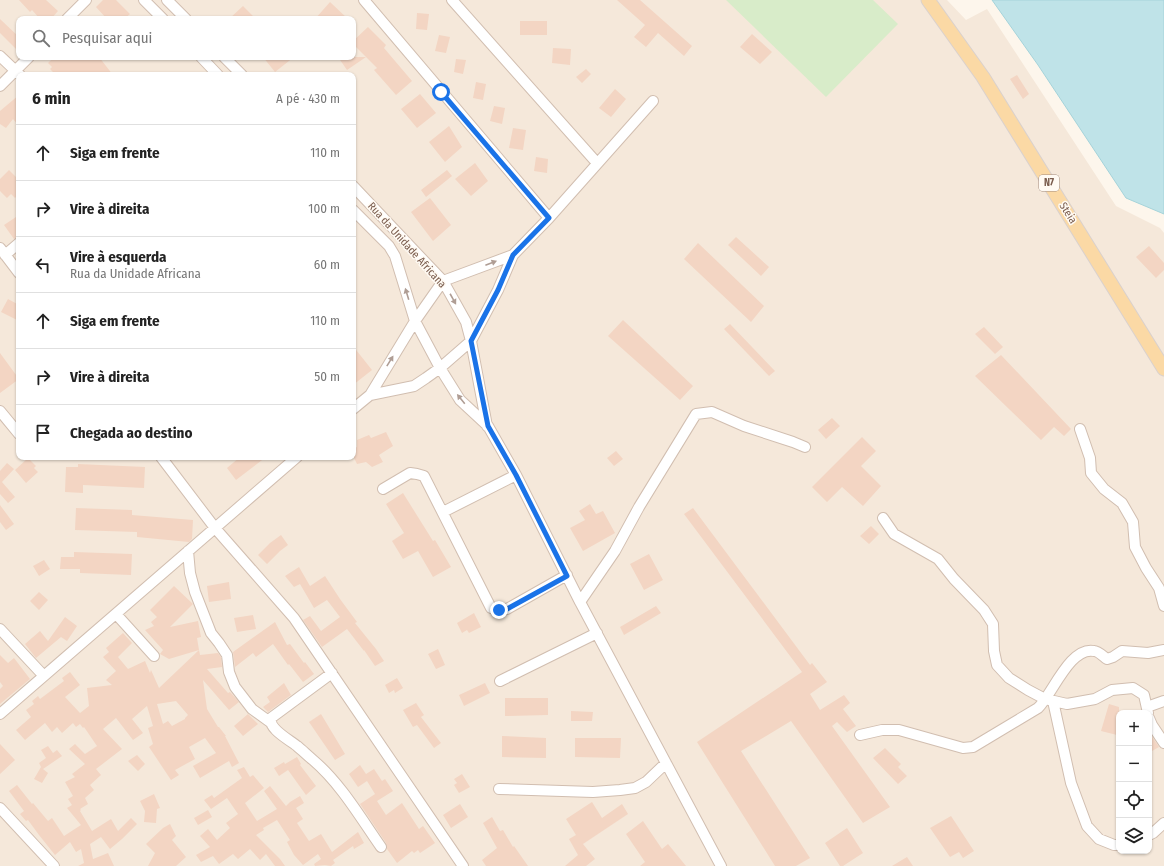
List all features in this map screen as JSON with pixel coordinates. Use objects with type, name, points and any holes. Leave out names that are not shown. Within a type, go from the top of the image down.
[{"type":"main road","name":"Steia","points":[[928,0],[983,77],[1164,369]]},
{"type":"street","points":[[70,16],[86,0]]},
{"type":"street","points":[[144,0],[159,16]]},
{"type":"street","points":[[167,0],[183,16]]},
{"type":"street","points":[[364,0],[549,218]]},
{"type":"street","points":[[452,0],[597,163]]},
{"type":"street","points":[[0,56],[17,72]]},
{"type":"street","points":[[19,72],[27,60]]},
{"type":"street","points":[[203,60],[215,72]]},
{"type":"street","points":[[227,60],[239,72]]},
{"type":"street","points":[[0,86],[16,74]]},
{"type":"street","points":[[370,395],[414,386],[440,368],[471,341],[498,290],[513,255],[549,218],[653,101]]},
{"type":"street","name":"Rua da Unidade Africana","points":[[356,189],[443,281],[466,322],[488,426]]},
{"type":"street","name":"Rua da Unidade Africana","points":[[356,213],[389,246],[395,256],[415,321],[440,368],[460,400],[488,426]]},
{"type":"street","points":[[16,245],[3,252],[16,269]]},
{"type":"street","points":[[356,407],[370,395],[415,321],[443,281],[513,255]]},
{"type":"street","points":[[0,412],[16,431]]},
{"type":"street","points":[[580,602],[615,551],[643,500],[696,414],[712,412],[744,426],[805,447]]},
{"type":"street","points":[[488,426],[516,475],[580,602],[721,866]]},
{"type":"street","points":[[1080,429],[1090,458],[1091,473],[1104,489],[1122,503],[1133,522],[1135,547],[1159,588],[1164,606]]},
{"type":"street","points":[[163,460],[215,528],[294,618],[463,866]]},
{"type":"street","points":[[0,714],[43,675],[116,614],[294,460]]},
{"type":"street","points":[[383,489],[410,473],[424,476],[491,608],[499,610],[507,609],[567,576]]},
{"type":"street","points":[[443,512],[516,475]]},
{"type":"street","points":[[883,518],[894,534],[938,559],[954,579],[984,610],[993,624],[994,651],[997,665],[1008,678],[1049,700],[1066,704],[1096,699],[1112,690],[1133,688],[1144,695],[1148,710],[1164,702]]},
{"type":"street","points":[[188,552],[190,573],[195,592],[211,633],[226,655],[229,672],[235,687],[252,709],[270,722],[272,726],[321,767],[336,783],[381,847]]},
{"type":"street","points":[[116,614],[154,656]]},
{"type":"street","points":[[0,629],[43,675]]},
{"type":"street","points":[[500,681],[597,633]]},
{"type":"street","points":[[1116,845],[1099,839],[1087,826],[1071,782],[1049,700],[1056,680],[1082,652],[1094,650],[1107,658],[1113,657],[1122,651],[1148,653],[1164,650]]},
{"type":"street","points":[[270,722],[271,718],[332,673]]},
{"type":"street","points":[[860,736],[882,730],[899,730],[963,748],[973,748],[1049,700]]},
{"type":"street","points":[[1152,725],[1164,743]]},
{"type":"street","points":[[499,789],[593,792],[635,788],[646,782],[666,763]]},
{"type":"street","points":[[0,808],[54,866]]},
{"type":"street","points":[[1152,834],[1164,823]]},
{"type":"shaded area","points":[[0,0],[947,0],[966,20],[987,9],[1116,206],[1160,228],[1164,233],[1164,866],[0,866]]},
{"type":"green space","points":[[726,0],[873,0],[898,24],[826,97]]},
{"type":"water","points":[[992,0],[1164,0],[1164,214],[1126,198],[1038,65]]},
{"type":"building","points":[[19,0],[46,0],[58,11],[54,16],[37,16],[32,10],[30,12]]},
{"type":"building","points":[[103,0],[116,0],[130,14],[128,16],[104,16],[96,7]]},
{"type":"building","points":[[617,0],[640,0],[692,46],[684,56],[658,33],[646,47],[634,37],[645,25]]},
{"type":"building","points":[[330,2],[345,16],[318,16]]},
{"type":"building","points":[[243,6],[253,16],[232,16]]},
{"type":"building","points":[[417,13],[429,14],[427,30],[416,29]]},
{"type":"building","points":[[0,19],[16,34],[16,49],[0,33]]},
{"type":"building","points":[[520,21],[547,21],[547,35],[520,35]]},
{"type":"building","points":[[368,27],[386,45],[384,48],[412,81],[396,95],[374,70],[377,68],[356,47],[356,38]]},
{"type":"building","points":[[752,34],[772,52],[760,64],[740,47]]},
{"type":"building","points":[[439,35],[450,37],[446,53],[435,51]]},
{"type":"building","points":[[553,48],[571,49],[570,65],[552,63]]},
{"type":"building","points":[[356,57],[366,57],[347,70],[340,60],[356,60]]},
{"type":"building","points":[[456,59],[466,60],[463,74],[454,72]]},
{"type":"building","points":[[51,60],[101,60],[111,72],[53,72],[50,69],[52,67],[48,63]]},
{"type":"building","points":[[265,60],[290,60],[275,72]]},
{"type":"building","points":[[586,69],[591,74],[582,83],[576,77]]},
{"type":"building","points":[[1017,75],[1029,94],[1023,99],[1010,79]]},
{"type":"building","points":[[476,82],[486,84],[483,100],[473,98]]},
{"type":"building","points":[[615,89],[626,99],[611,117],[599,108]]},
{"type":"building","points":[[420,94],[436,113],[417,128],[401,109]]},
{"type":"building","points":[[16,98],[16,122],[13,119],[6,128],[0,124],[0,111]]},
{"type":"building","points":[[494,106],[505,108],[502,124],[490,121]]},
{"type":"building","points":[[449,126],[462,147],[445,162],[429,142]]},
{"type":"building","points":[[513,128],[526,130],[523,150],[509,148]]},
{"type":"building","points":[[536,157],[548,159],[547,173],[534,171]]},
{"type":"building","points":[[475,163],[488,181],[471,196],[455,179]]},
{"type":"building","points":[[9,170],[16,177],[15,198],[11,194],[7,198],[0,191],[0,179]]},
{"type":"building","points":[[447,170],[452,176],[426,197],[421,190]]},
{"type":"building","points":[[430,198],[451,225],[433,241],[411,212]]},
{"type":"building","points":[[16,217],[16,238],[14,239],[4,225]]},
{"type":"building","points":[[736,237],[769,267],[761,276],[728,245]]},
{"type":"building","points":[[698,243],[764,306],[751,322],[684,259]]},
{"type":"building","points":[[1149,246],[1164,263],[1164,270],[1156,278],[1136,257]]},
{"type":"building","points":[[8,299],[16,303],[16,320],[1,312]]},
{"type":"building","points":[[623,320],[693,386],[680,400],[608,336]]},
{"type":"building","points":[[730,324],[775,371],[769,376],[724,329]]},
{"type":"building","points":[[984,327],[1003,347],[995,354],[975,334]]},
{"type":"building","points":[[356,350],[372,370],[356,383]]},
{"type":"building","points":[[0,353],[16,375],[16,381],[0,393]]},
{"type":"building","points":[[1001,355],[1071,429],[1064,436],[1054,427],[1041,440],[975,376]]},
{"type":"building","points":[[832,418],[840,426],[826,439],[818,430]]},
{"type":"building","points":[[386,432],[393,446],[379,455],[383,462],[372,467],[366,462],[357,464],[355,460],[357,440],[369,435],[371,438]]},
{"type":"building","points":[[862,437],[876,451],[861,466],[881,486],[863,506],[842,487],[827,502],[812,487]]},
{"type":"building","points":[[616,451],[623,459],[614,466],[607,458]]},
{"type":"building","points":[[26,460],[30,460],[36,466],[34,468],[38,472],[26,483],[15,470]]},
{"type":"building","points":[[236,460],[262,460],[236,480],[227,468]]},
{"type":"building","points":[[7,463],[14,469],[2,482],[15,497],[8,503],[0,494],[0,471]]},
{"type":"building","points":[[78,464],[145,467],[144,488],[83,485],[83,493],[65,492],[66,467],[78,467]]},
{"type":"building","points":[[403,493],[433,541],[435,540],[451,567],[433,577],[418,551],[403,559],[392,541],[404,533],[386,504]]},
{"type":"building","points":[[590,504],[596,514],[603,511],[615,533],[583,551],[570,528],[585,520],[579,511]]},
{"type":"building","points":[[0,505],[14,524],[6,530],[0,522]]},
{"type":"building","points":[[76,508],[132,510],[132,515],[193,520],[192,539],[189,542],[137,537],[137,532],[75,530]]},
{"type":"building","points":[[693,508],[810,665],[812,663],[827,682],[810,694],[820,710],[844,695],[850,703],[843,709],[856,726],[847,732],[837,722],[832,726],[890,807],[863,823],[791,721],[741,751],[810,858],[796,866],[775,866],[697,742],[802,672],[684,514]]},
{"type":"building","points":[[871,526],[879,534],[869,544],[860,536]]},
{"type":"building","points":[[281,535],[288,545],[267,564],[258,555]]},
{"type":"building","points":[[74,552],[132,554],[131,575],[80,573],[80,569],[60,569],[61,557],[74,557]]},
{"type":"building","points":[[649,554],[663,580],[644,590],[630,564]]},
{"type":"building","points":[[44,560],[50,569],[39,576],[33,566]]},
{"type":"building","points":[[299,567],[310,586],[325,576],[357,622],[355,623],[384,661],[375,666],[347,629],[322,647],[303,620],[310,616],[321,631],[340,617],[327,600],[314,608],[300,584],[294,587],[285,576]]},
{"type":"building","points":[[229,582],[231,599],[209,602],[207,586]]},
{"type":"building","points":[[174,586],[193,604],[170,627],[198,621],[201,637],[197,638],[199,650],[169,659],[160,654],[163,650],[145,630],[154,626],[151,622],[157,617],[150,610]]},
{"type":"building","points":[[39,592],[48,600],[39,610],[30,601]]},
{"type":"building","points":[[656,606],[661,613],[624,635],[620,627]]},
{"type":"building","points":[[474,613],[481,627],[469,633],[467,630],[462,633],[457,623]]},
{"type":"building","points":[[253,615],[256,629],[237,632],[234,618]]},
{"type":"building","points":[[65,617],[77,626],[67,641],[61,637],[36,658],[25,644],[40,631],[48,641]]},
{"type":"building","points":[[275,622],[287,645],[290,644],[314,674],[303,682],[289,664],[288,665],[273,644],[256,657],[253,653],[235,667],[233,652]]},
{"type":"building","points":[[123,633],[132,643],[118,657],[128,669],[145,661],[159,688],[199,650],[200,655],[218,653],[221,657],[222,667],[207,669],[228,693],[230,692],[239,702],[229,710],[203,680],[207,709],[218,727],[226,736],[239,763],[232,767],[229,761],[200,778],[193,766],[216,753],[205,738],[189,747],[195,759],[175,770],[179,775],[171,780],[149,747],[153,744],[148,728],[153,726],[147,706],[132,719],[143,733],[133,740],[116,718],[103,729],[122,749],[96,769],[101,775],[90,785],[94,790],[85,798],[88,804],[80,809],[80,811],[92,831],[111,819],[118,831],[131,818],[137,824],[110,849],[101,837],[90,844],[93,859],[108,853],[114,866],[78,866],[84,863],[81,849],[76,852],[70,842],[55,855],[28,820],[26,821],[20,814],[24,811],[9,791],[17,785],[48,821],[52,818],[64,836],[81,825],[67,808],[72,805],[68,799],[73,796],[65,782],[75,777],[72,774],[85,764],[69,749],[75,744],[85,754],[97,746],[84,727],[83,728],[80,724],[76,727],[73,723],[62,733],[57,727],[52,732],[45,723],[25,740],[16,730],[31,717],[26,710],[34,704],[32,701],[38,696],[40,699],[64,681],[62,678],[70,672],[80,685],[65,697],[80,713],[89,706],[87,688],[112,685],[106,680],[116,671],[103,657],[109,652],[106,648]],"holes":[[[176,701],[188,715],[185,719],[172,726],[168,721],[163,724],[157,704]]]},
{"type":"building","points":[[438,649],[445,665],[436,669],[428,654]]},
{"type":"building","points":[[0,655],[8,663],[14,658],[30,679],[0,704],[0,689],[3,686],[0,682]]},
{"type":"building","points":[[397,678],[403,688],[395,693],[394,690],[389,693],[385,685]]},
{"type":"building","points":[[284,683],[291,695],[268,712],[263,707],[270,702],[267,697]]},
{"type":"building","points":[[485,683],[490,693],[464,706],[459,695]]},
{"type":"building","points":[[505,698],[548,698],[548,715],[505,716]]},
{"type":"building","points":[[416,703],[424,715],[421,717],[441,743],[434,748],[417,725],[413,727],[403,710]]},
{"type":"building","points":[[1109,704],[1119,707],[1119,710],[1116,710],[1116,735],[1101,731]]},
{"type":"building","points":[[571,711],[593,712],[592,721],[571,721]]},
{"type":"building","points":[[248,714],[258,724],[243,736],[234,726]]},
{"type":"building","points":[[321,714],[345,754],[335,760],[309,722]]},
{"type":"building","points":[[502,736],[546,738],[546,758],[502,757]]},
{"type":"building","points":[[1152,736],[1159,747],[1152,751]]},
{"type":"building","points":[[575,738],[621,738],[620,758],[575,757]]},
{"type":"building","points":[[0,744],[15,760],[0,774]]},
{"type":"building","points":[[48,746],[53,753],[57,750],[62,756],[43,769],[48,773],[42,783],[34,779],[41,767],[39,763],[46,758],[41,750]]},
{"type":"building","points":[[885,748],[901,764],[898,767],[907,776],[898,784],[873,758]]},
{"type":"building","points":[[137,755],[145,764],[138,771],[128,761]]},
{"type":"building","points":[[297,757],[301,764],[300,765],[316,786],[306,795],[288,770],[279,776],[274,768]]},
{"type":"building","points":[[360,765],[366,774],[374,769],[382,781],[385,779],[393,791],[377,801],[386,815],[402,803],[419,829],[423,826],[435,843],[420,853],[418,850],[414,853],[412,851],[397,863],[387,849],[386,843],[360,804],[375,794],[367,781],[358,787],[349,774]]},
{"type":"building","points":[[244,767],[250,777],[253,775],[264,788],[245,803],[257,821],[277,809],[264,791],[270,786],[286,806],[300,796],[304,803],[296,808],[303,819],[297,823],[309,841],[321,834],[332,852],[358,832],[364,843],[354,849],[353,846],[333,860],[335,863],[331,866],[315,866],[314,864],[321,859],[318,854],[303,865],[294,855],[287,842],[290,840],[277,820],[263,828],[264,830],[256,835],[285,866],[275,866],[266,854],[260,860],[250,849],[238,859],[233,854],[219,864],[213,856],[201,862],[196,855],[210,847],[200,836],[208,829],[217,840],[230,828],[226,823],[238,814],[227,798],[211,809],[204,800],[212,795],[214,798],[242,778],[237,770]]},
{"type":"building","points":[[462,774],[470,787],[459,793],[454,785],[457,783],[454,779]]},
{"type":"building","points":[[154,794],[160,808],[157,809],[156,823],[144,822],[145,811],[140,801]]},
{"type":"building","points":[[592,802],[602,818],[622,804],[628,814],[583,844],[595,859],[586,866],[565,866],[578,855],[569,839],[576,835],[566,819]]},
{"type":"building","points":[[460,804],[468,817],[451,828],[443,815]]},
{"type":"building","points":[[208,810],[212,817],[198,825],[194,818]]},
{"type":"building","points":[[951,816],[974,851],[963,858],[959,852],[950,857],[930,828]]},
{"type":"building","points":[[492,817],[500,831],[503,830],[513,847],[514,846],[528,866],[486,866],[482,860],[497,848],[483,823]]},
{"type":"building","points":[[643,821],[662,849],[668,844],[686,866],[640,866],[645,862],[626,834]]},
{"type":"building","points":[[170,824],[176,836],[172,840],[186,857],[176,866],[148,866],[155,853],[146,844],[163,828]]},
{"type":"building","points":[[847,828],[863,853],[843,866],[840,866],[825,843]]},
{"type":"building","points":[[907,857],[913,866],[892,866]]},
{"type":"route","points":[[441,92],[549,218],[513,255],[498,290],[471,341],[488,426],[516,475],[567,576],[507,609],[499,610]]}]
